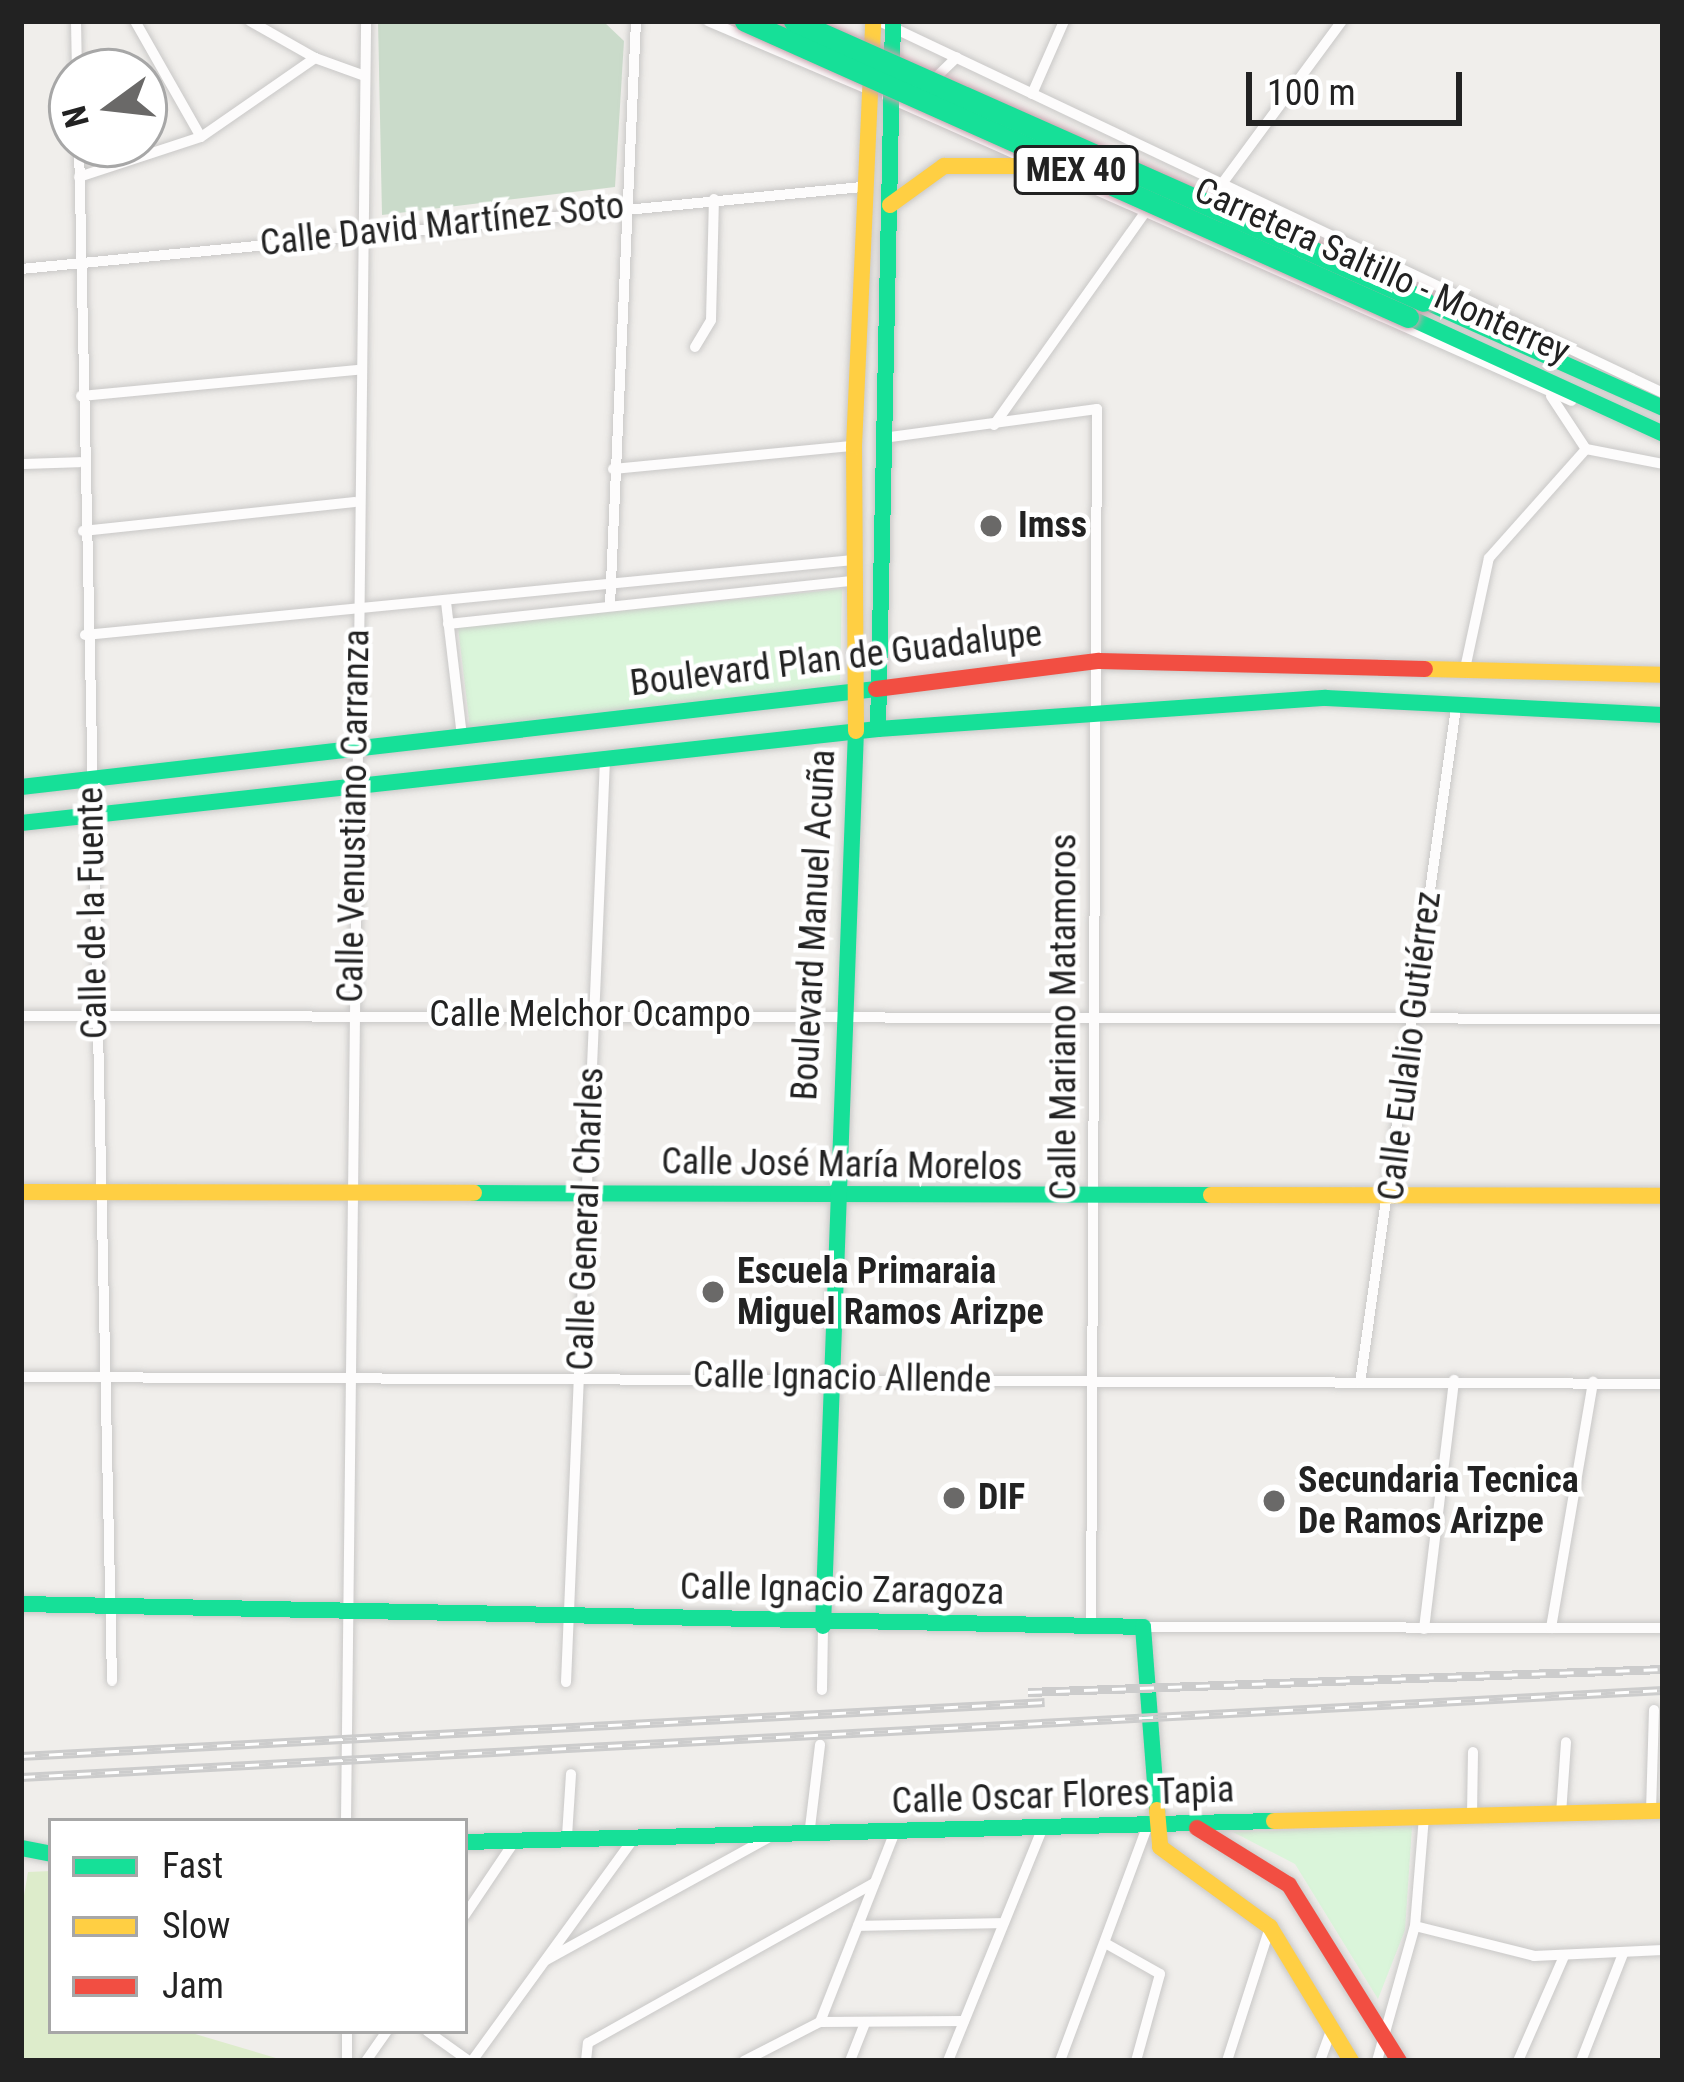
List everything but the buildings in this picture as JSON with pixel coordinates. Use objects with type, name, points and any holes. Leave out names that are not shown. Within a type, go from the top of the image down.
[{"type":"main road","name":"Carretera Saltillo - Monterrey","points":[[746,21],[1416,309],[1663,408]]},
{"type":"main road","name":"Carretera Saltillo - Monterrey","points":[[794,21],[1416,309],[1663,434]]},
{"type":"main road","name":"Boulevard Manuel Acuña","points":[[867,730],[849,691],[863,87],[885,23]]},
{"type":"main road","name":"Boulevard Manuel Acuña","points":[[823,1626],[834,1196],[844,1016],[867,730],[877,688],[892,100],[885,23]]},
{"type":"main road","points":[[890,206],[944,166],[1031,166]]},
{"type":"main road","name":"Boulevard Plan de Guadalupe","points":[[21,787],[1100,661],[1466,664],[1663,675]]},
{"type":"main road","name":"Boulevard Plan de Guadalupe","points":[[21,823],[605,755],[1099,709],[1326,698],[1663,715]]},
{"type":"main road","name":"Calle José María Morelos","points":[[21,1192],[1390,1202],[1663,1196]]},
{"type":"main road","name":"Calle Ignacio Zaragoza","points":[[21,1604],[823,1626],[1143,1627]]},
{"type":"main road","points":[[1143,1627],[1151,1827],[1170,1860],[1270,1927],[1351,2061]]},
{"type":"main road","name":"Calle Oscar Flores Tapia","points":[[468,1842],[567,1836],[1041,1832],[1657,1811]]},
{"type":"main road","points":[[1192,1826],[1278,1874],[1400,2061]]},
{"type":"street","points":[[135,21],[201,137]]},
{"type":"street","points":[[250,21],[315,58],[365,76]]},
{"type":"street","name":"Calle Venustiano Carranza","points":[[346,1818],[357,786],[354,502],[366,236],[366,21]]},
{"type":"street","points":[[610,605],[635,21]]},
{"type":"street","points":[[707,21],[1551,396],[1616,413]]},
{"type":"street","points":[[799,62],[822,48],[824,21]]},
{"type":"street","points":[[1033,94],[1064,21]]},
{"type":"street","points":[[1224,182],[1342,21]]},
{"type":"street","points":[[885,23],[1663,393]]},
{"type":"street","points":[[934,121],[932,77],[957,57]]},
{"type":"street","points":[[79,177],[201,137],[315,58]]},
{"type":"street","name":"Calle de la Fuente","points":[[79,168],[80,462],[112,1681]]},
{"type":"street","name":"Calle David Martínez Soto","points":[[21,269],[366,236],[625,204],[862,187]]},
{"type":"street","points":[[695,347],[711,320],[714,200]]},
{"type":"street","points":[[883,438],[994,425],[1144,214]]},
{"type":"street","points":[[81,396],[358,370]]},
{"type":"street","points":[[1551,396],[1586,449],[1663,464]]},
{"type":"street","name":"Calle Mariano Matamoros","points":[[994,425],[1097,409],[1099,1385],[1091,1625]]},
{"type":"street","points":[[614,469],[854,446]]},
{"type":"street","points":[[1466,664],[1489,558],[1586,449]]},
{"type":"street","points":[[21,464],[80,462]]},
{"type":"street","points":[[83,531],[354,502]]},
{"type":"street","points":[[85,635],[774,569],[852,570]]},
{"type":"street","points":[[774,569],[774,590]]},
{"type":"street","points":[[448,624],[774,590],[852,570]]},
{"type":"street","points":[[676,579],[676,599]]},
{"type":"street","points":[[505,597],[506,617]]},
{"type":"street","points":[[446,602],[462,737]]},
{"type":"street","name":"Calle Eulalio Gutiérrez","points":[[1360,1383],[1390,1202],[1411,1015],[1456,708]]},
{"type":"street","name":"Calle General Charles","points":[[566,1682],[605,755]]},
{"type":"street","name":"Calle Melchor Ocampo","points":[[21,1016],[1096,1013],[1663,1019]]},
{"type":"street","name":"Calle Ignacio Allende","points":[[21,1377],[580,1372],[1099,1385],[1454,1380],[1663,1384]]},
{"type":"street","points":[[1424,1629],[1454,1380]]},
{"type":"street","points":[[1551,1628],[1593,1382]]},
{"type":"street","name":"Boulevard Manuel Acuña","points":[[821,1690],[823,1626]]},
{"type":"street","name":"Calle Ignacio Zaragoza","points":[[1143,1627],[1663,1628]]},
{"type":"street","points":[[1654,1710],[1657,1811]]},
{"type":"street","points":[[1561,1814],[1566,1742]]},
{"type":"street","points":[[809,1836],[820,1745]]},
{"type":"street","points":[[1472,1752],[1472,1815]]},
{"type":"street","points":[[567,1836],[571,1774]]},
{"type":"street","points":[[1377,2061],[1415,1926],[1424,1816]]},
{"type":"street","points":[[1060,2061],[1151,1827]]},
{"type":"street","points":[[948,2061],[1041,1832]]},
{"type":"street","points":[[820,2022],[894,1834]]},
{"type":"street","points":[[543,1962],[770,1837]]},
{"type":"street","points":[[431,2034],[471,2061],[634,1838]]},
{"type":"street","points":[[468,1911],[516,1839]]},
{"type":"street","points":[[585,2055],[874,1883]]},
{"type":"street","points":[[858,1926],[1001,1923]]},
{"type":"street","points":[[1415,1926],[1564,1957],[1663,1950]]},
{"type":"street","points":[[1227,2061],[1270,1927]]},
{"type":"street","points":[[1105,1943],[1160,1974],[1136,2061]]},
{"type":"street","points":[[1581,2061],[1623,1954]]},
{"type":"street","points":[[1518,2061],[1564,1957]]},
{"type":"street","points":[[744,2061],[820,2022],[964,2021]]},
{"type":"street","points":[[850,2061],[865,2023]]},
{"type":"street","points":[[1320,2061],[1332,2028]]},
{"type":"street","points":[[367,2061],[385,2034]]},
{"type":"green space","points":[[378,21],[603,21],[624,41],[615,187],[382,215]]},
{"type":"green space","points":[[842,589],[840,688],[470,728],[458,627]]},
{"type":"green space","points":[[1412,1827],[1405,1930],[1378,1999],[1295,1864],[1233,1832]]},
{"type":"green space","points":[[48,1871],[48,2034],[195,2034],[286,2061],[21,2061],[21,1913],[28,1872]]},
{"type":"railway","points":[[1028,1692],[1663,1669]]},
{"type":"railway","points":[[21,1777],[1663,1690]]},
{"type":"railway","points":[[21,1756],[1045,1702]]},
{"type":"traffic: fast","points":[[745,21],[1408,317]]},
{"type":"traffic: fast","points":[[794,21],[1424,301]]},
{"type":"traffic: fast","points":[[21,823],[878,729],[893,21]]},
{"type":"traffic: fast","points":[[1424,301],[1663,408]]},
{"type":"traffic: fast","points":[[1408,317],[1663,434]]},
{"type":"traffic: fast","points":[[21,787],[876,689]]},
{"type":"traffic: fast","points":[[878,729],[1326,698],[1663,715]]},
{"type":"traffic: fast","points":[[823,1626],[856,731]]},
{"type":"traffic: fast","points":[[474,1193],[1211,1195]]},
{"type":"traffic: fast","points":[[21,1604],[1143,1627],[1157,1810]]},
{"type":"traffic: fast","points":[[468,1842],[1274,1821]]},
{"type":"traffic: fast","points":[[21,1848],[48,1853]]},
{"type":"traffic: slow","points":[[856,731],[854,446],[873,21]]},
{"type":"traffic: slow","points":[[890,205],[944,166],[1031,166]]},
{"type":"traffic: slow","points":[[1425,669],[1663,675]]},
{"type":"traffic: slow","points":[[21,1192],[474,1193]]},
{"type":"traffic: slow","points":[[1211,1195],[1663,1196]]},
{"type":"traffic: slow","points":[[1157,1810],[1160,1847],[1270,1927],[1351,2061]]},
{"type":"traffic: slow","points":[[1274,1821],[1663,1811]]},
{"type":"traffic: jam","points":[[876,689],[1099,661],[1425,669]]},
{"type":"traffic: jam","points":[[1197,1828],[1289,1885],[1399,2061]]},
{"type":"place","name":"Imss","points":[[991,526]]},
{"type":"place","name":"Escuela Primaraia Miguel Ramos Arizpe","points":[[713,1292]]},
{"type":"place","name":"DIF","points":[[954,1498]]},
{"type":"place","name":"Secundaria Tecnica De Ramos Arizpe","points":[[1274,1501]]}]
